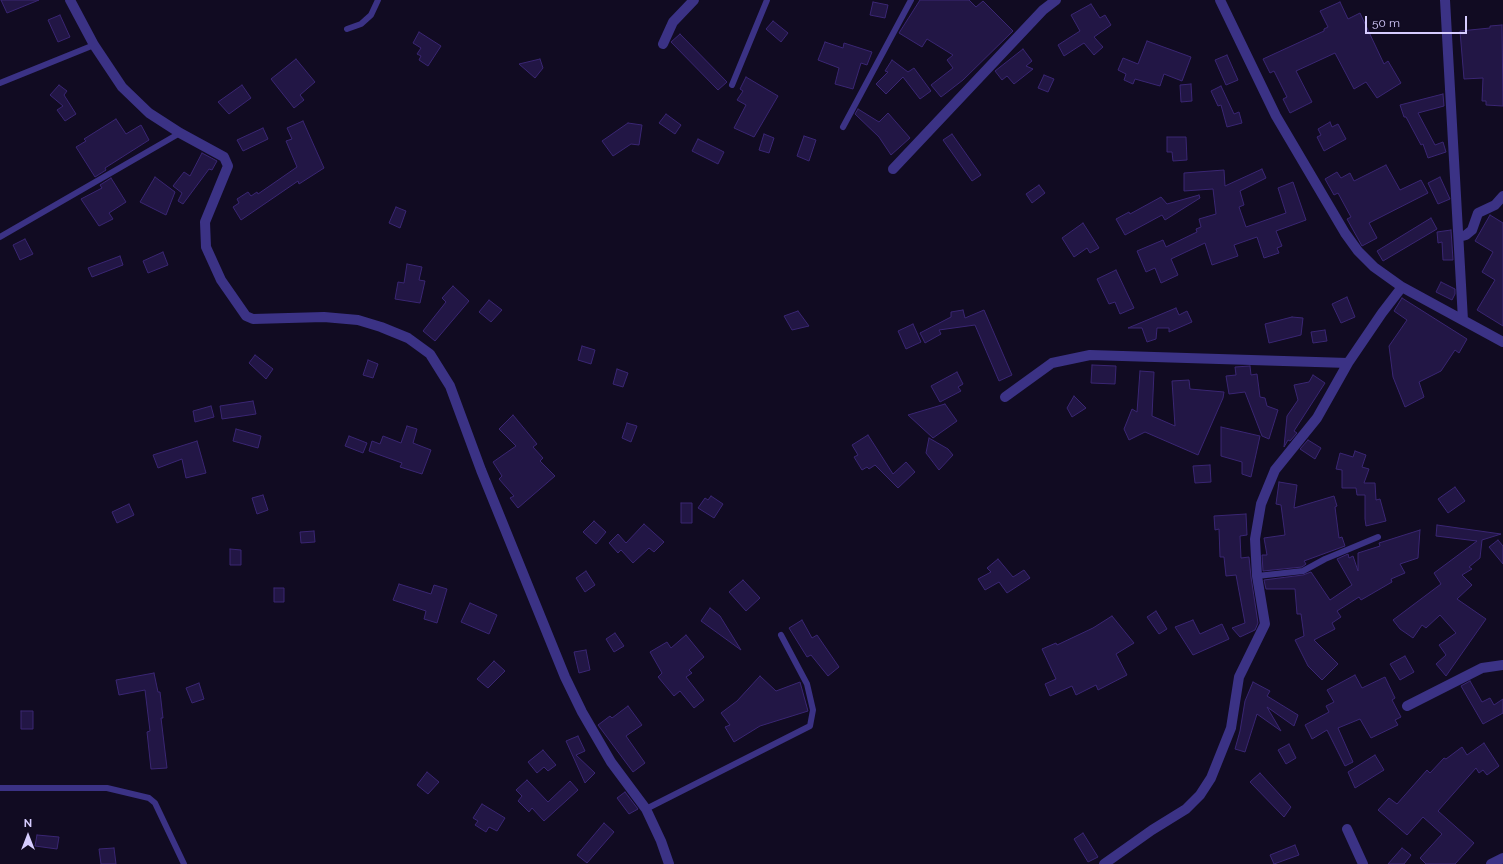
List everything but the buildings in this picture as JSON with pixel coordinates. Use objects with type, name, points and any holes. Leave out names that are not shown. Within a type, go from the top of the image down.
[{"type":"street","points":[[70,0],[94,45],[122,87],[149,113],[180,133],[224,157],[228,166],[205,222],[206,247],[221,280],[246,316],[253,319],[324,317],[358,320],[381,327],[408,338],[430,354],[450,386],[481,470],[565,677],[582,712],[611,762],[646,810],[661,841],[669,864]]},
{"type":"street","points":[[663,44],[673,22],[694,0]]},
{"type":"street","points":[[893,169],[1043,10],[1056,0]]},
{"type":"street","points":[[1220,0],[1276,116],[1345,233],[1358,251],[1374,267],[1402,287],[1503,342]]},
{"type":"street","points":[[1446,0],[1460,237],[1463,320]]},
{"type":"street","points":[[1460,237],[1466,235],[1472,230],[1478,213],[1496,205],[1503,196]]},
{"type":"street","points":[[1104,864],[1152,830],[1186,810],[1200,795],[1211,778],[1231,728],[1239,677],[1265,624],[1257,576],[1255,539],[1261,504],[1275,470],[1317,418],[1348,363],[1382,313],[1402,287]]},
{"type":"street","points":[[1005,397],[1052,363],[1090,355],[1348,363]]},
{"type":"street","points":[[1407,706],[1482,668],[1503,665]]},
{"type":"street","points":[[1347,829],[1363,864]]},
{"type":"street","points":[[1491,864],[1503,858]]},
{"type":"lane","points":[[347,30],[361,24],[371,16],[378,0]]},
{"type":"lane","points":[[732,85],[767,0]]},
{"type":"lane","points":[[843,127],[911,0]]},
{"type":"lane","points":[[0,83],[94,45]]},
{"type":"lane","points":[[0,237],[180,133]]},
{"type":"lane","points":[[1257,576],[1303,571],[1325,559],[1378,537]]},
{"type":"lane","points":[[646,810],[810,726],[813,710],[807,684],[781,635]]},
{"type":"lane","points":[[0,788],[107,788],[149,798],[155,803],[184,864]]}]
